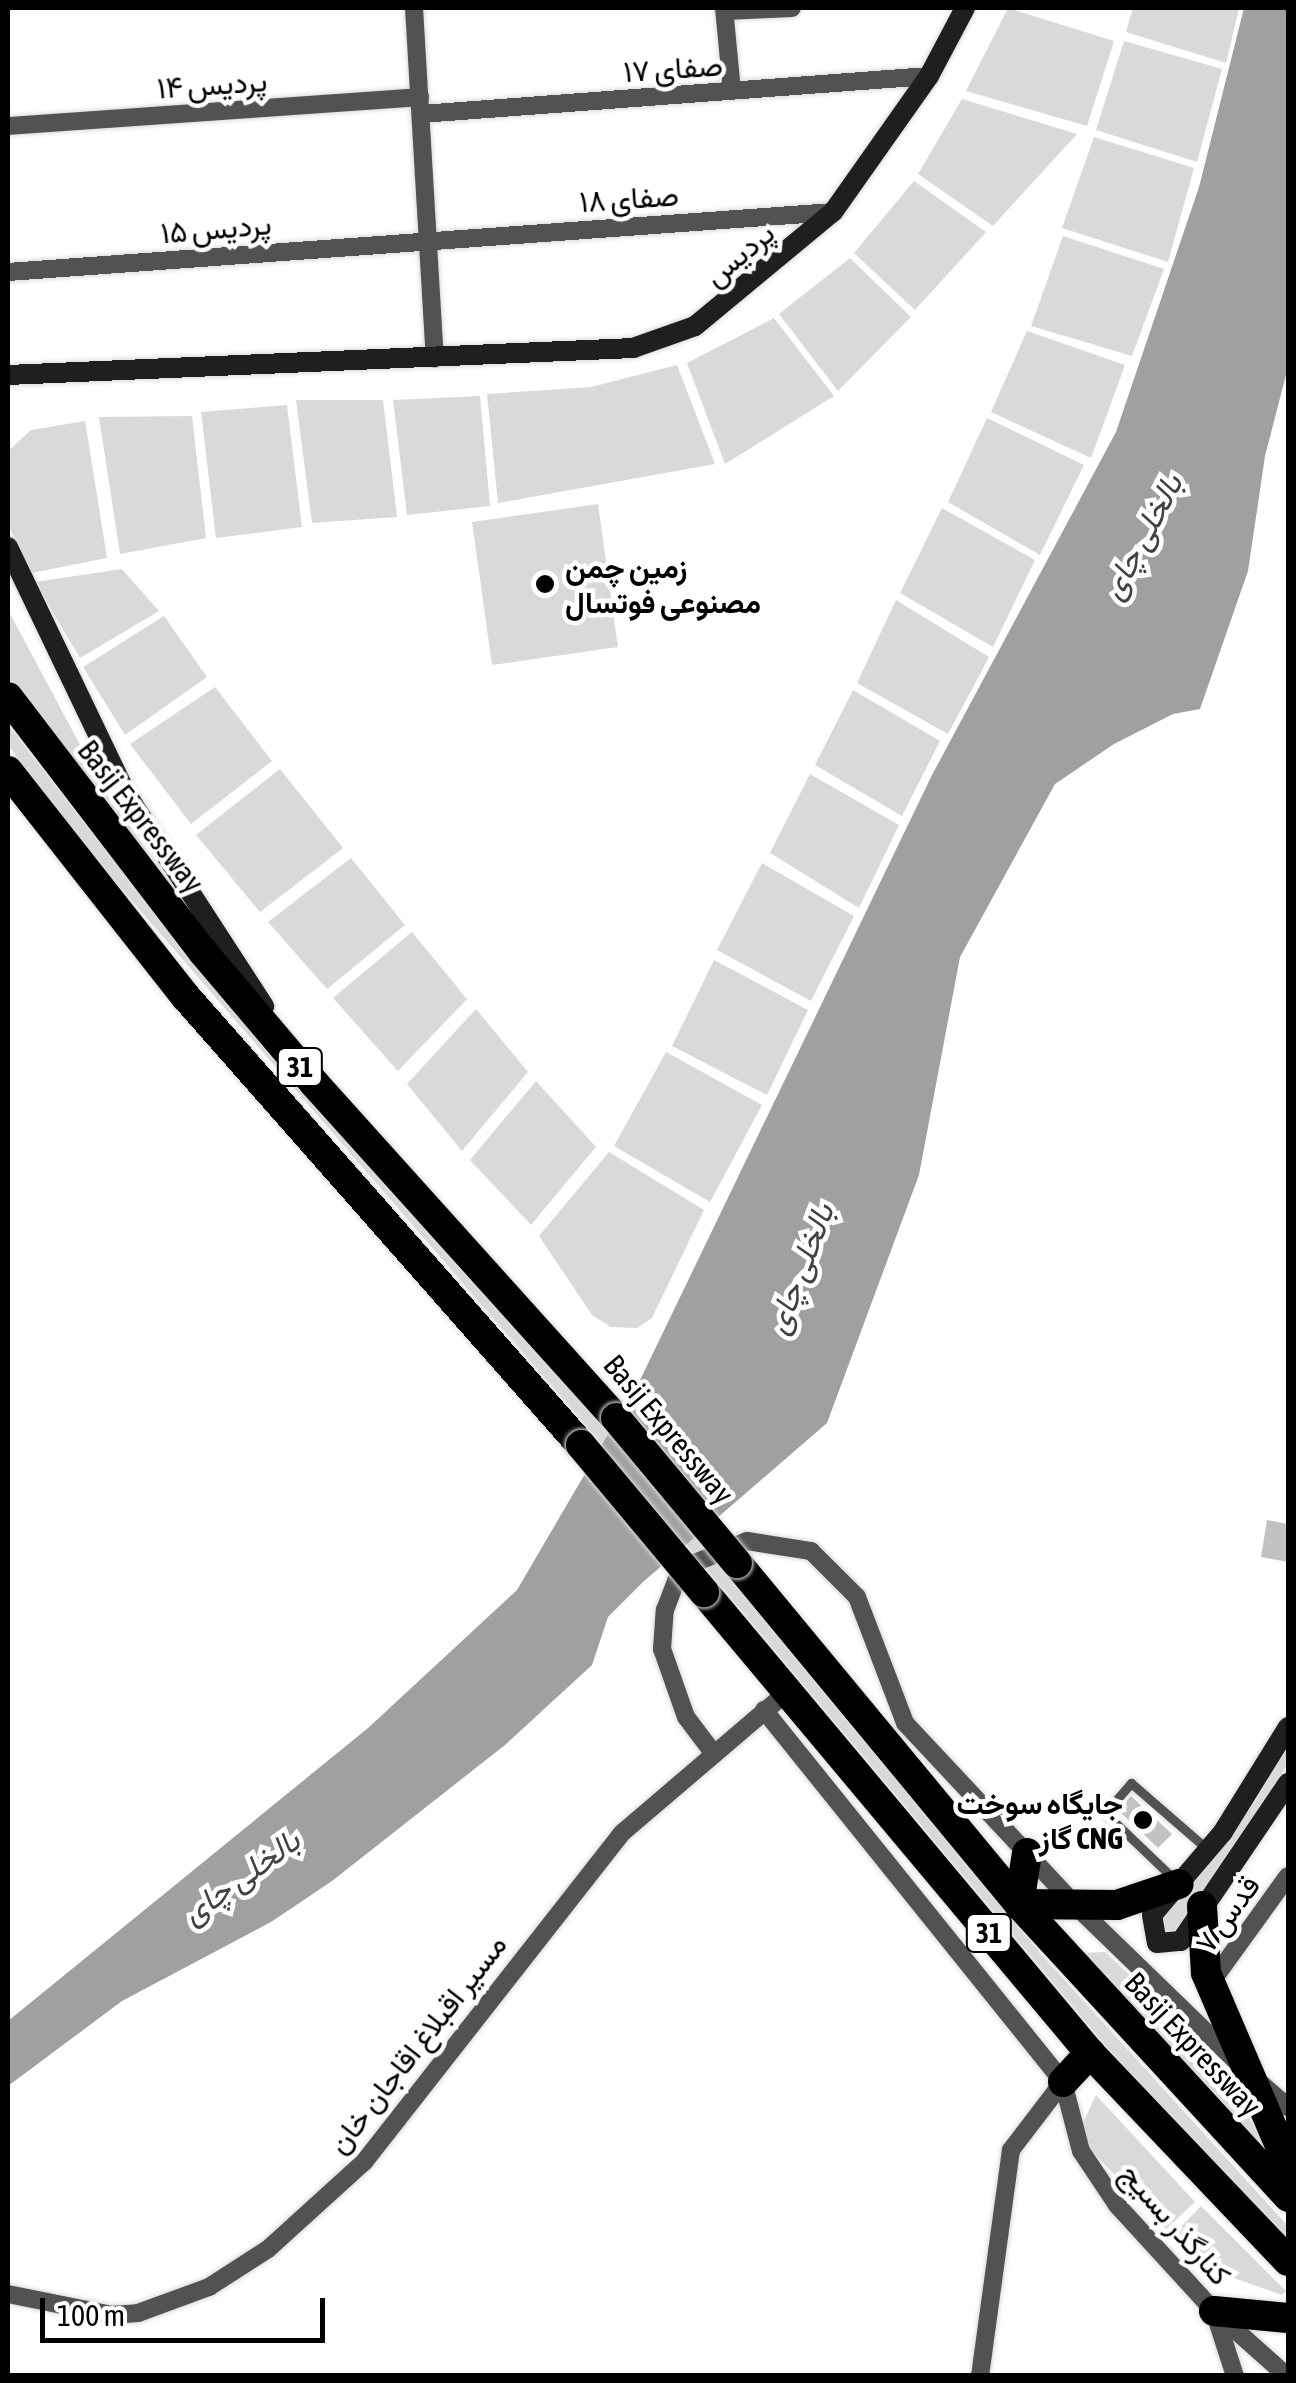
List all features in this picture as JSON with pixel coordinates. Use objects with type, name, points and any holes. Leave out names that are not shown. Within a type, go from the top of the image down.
[{"type":"highway","name":"Basij Expressway","points":[[8,697],[203,952],[314,1083],[616,1418],[1019,1904],[1288,2197]]},
{"type":"highway","name":"31","points":[[8,772],[186,997],[581,1446],[704,1592],[776,1701],[1090,2053],[1288,2261]]},
{"type":"highway","points":[[1026,1853],[1019,1904],[1076,1906],[1141,1900],[1179,1884]]},
{"type":"highway","points":[[1202,1906],[1210,1984],[1241,2066],[1288,2164]]},
{"type":"highway","points":[[1063,2082],[1090,2053]]},
{"type":"highway","points":[[1214,2311],[1288,2318]]},
{"type":"street","points":[[414,8],[436,358]]},
{"type":"street","points":[[732,91],[724,9],[792,8]]},
{"type":"street","name":"پردیس","points":[[8,375],[633,348],[696,326],[833,212],[929,76],[965,8]]},
{"type":"street","name":"صفای ۱۷","points":[[420,105],[732,91],[929,76]]},
{"type":"street","name":"پردیس ۱۴","points":[[8,126],[420,105]]},
{"type":"street","name":"صفای ۱۸","points":[[428,239],[833,212]]},
{"type":"street","name":"پردیس ۱۵","points":[[8,272],[428,239]]},
{"type":"street","points":[[8,547],[127,795],[314,1083]]},
{"type":"street","points":[[711,1750],[686,1717],[662,1649],[665,1610],[676,1582],[696,1562],[747,1541],[812,1551],[857,1598],[905,1723],[1076,1906],[1288,2107]]},
{"type":"street","points":[[776,1701],[1063,2082],[1011,2150],[980,2376]]},
{"type":"street","name":"مسیر اقبلاغ اقاجان خان","points":[[8,2294],[111,2315],[138,2313],[209,2287],[268,2249],[364,2162],[610,1847],[711,1750],[776,1701]]},
{"type":"street","points":[[1288,1726],[1208,1850],[1152,1915],[1157,1943],[1181,1941],[1288,1784]]},
{"type":"street","name":"قدس ۷","points":[[1210,1984],[1288,1876]]},
{"type":"street","name":"کنارگذر بسیج","points":[[1063,2082],[1081,2151],[1117,2205],[1214,2311],[1288,2376]]},
{"type":"street","points":[[1214,2311],[1235,2376]]},
{"type":"lane","points":[[1179,1884],[1104,1813],[1131,1783],[1208,1850]]},
{"type":"shaded area","points":[[1008,8],[1114,41],[1087,126],[966,91]]},
{"type":"shaded area","points":[[1133,8],[1239,8],[1226,63],[1126,32]]},
{"type":"shaded area","points":[[1124,41],[1222,69],[1197,162],[1096,130]]},
{"type":"shaded area","points":[[962,99],[1077,134],[993,226],[918,174]]},
{"type":"shaded area","points":[[1094,137],[1194,168],[1168,262],[1062,228]]},
{"type":"shaded area","points":[[914,181],[986,232],[915,310],[854,253]]},
{"type":"shaded area","points":[[1063,236],[1164,269],[1132,356],[1031,326]]},
{"type":"shaded area","points":[[850,258],[911,317],[838,391],[779,314]]},
{"type":"shaded area","points":[[774,318],[834,396],[725,464],[687,363]]},
{"type":"shaded area","points":[[1027,331],[1125,365],[1091,458],[991,412]]},
{"type":"shaded area","points":[[677,365],[715,464],[498,503],[487,394],[591,387]]},
{"type":"shaded area","points":[[480,396],[490,506],[407,515],[393,400]]},
{"type":"shaded area","points":[[296,400],[383,400],[397,517],[312,523]]},
{"type":"shaded area","points":[[287,405],[302,527],[216,538],[201,412]]},
{"type":"shaded area","points":[[192,416],[206,538],[120,554],[99,417]]},
{"type":"shaded area","points":[[987,418],[1084,465],[1040,555],[948,502]]},
{"type":"shaded area","points":[[85,421],[107,558],[32,573],[8,525],[8,451],[31,430]]},
{"type":"shaded area","name":"زمین چمن مصنوعی فوتسال","points":[[598,504],[618,647],[492,665],[472,522]]},
{"type":"shaded area","points":[[942,508],[1035,560],[993,647],[900,593]]},
{"type":"shaded area","points":[[122,569],[159,611],[80,658],[35,582]]},
{"type":"shaded area","points":[[896,600],[989,657],[948,734],[857,683]]},
{"type":"shaded area","points":[[8,610],[100,782],[184,906],[81,781],[8,677]]},
{"type":"shaded area","points":[[164,616],[207,677],[125,735],[83,667]]},
{"type":"shaded area","points":[[215,687],[272,761],[191,824],[130,744]]},
{"type":"shaded area","points":[[853,690],[940,741],[902,816],[815,765]]},
{"type":"shaded area","points":[[8,725],[164,925],[633,1462],[1039,1952],[1288,2226],[1288,2246],[1116,2058],[596,1437],[87,849],[8,745]]},
{"type":"shaded area","points":[[280,769],[343,848],[260,912],[196,835]]},
{"type":"shaded area","points":[[810,774],[899,825],[859,908],[770,853]]},
{"type":"shaded area","points":[[351,858],[405,925],[327,989],[268,922]]},
{"type":"shaded area","points":[[762,863],[854,916],[811,1001],[717,950]]},
{"type":"shaded area","points":[[412,932],[467,999],[398,1071],[333,998]]},
{"type":"shaded area","points":[[714,960],[808,1010],[767,1095],[672,1046]]},
{"type":"shaded area","points":[[476,1009],[528,1072],[462,1151],[407,1084]]},
{"type":"shaded area","points":[[666,1052],[762,1105],[710,1202],[614,1146]]},
{"type":"shaded area","points":[[536,1081],[596,1147],[531,1225],[470,1160]]},
{"type":"shaded area","points":[[609,1152],[704,1210],[652,1318],[637,1328],[611,1327],[592,1315],[539,1236]]},
{"type":"shaded area","points":[[1288,1743],[1288,1763],[1274,1787],[1176,1931],[1163,1930],[1163,1916],[1256,1801]]},
{"type":"shaded area","points":[[1105,1952],[1213,2054],[1273,2160],[1080,1953]]},
{"type":"shaded area","points":[[1096,2095],[1195,2202],[1166,2229],[1088,2147],[1082,2125]]},
{"type":"shaded area","points":[[1201,2206],[1286,2291],[1282,2295],[1203,2267],[1171,2237]]},
{"type":"water","name":"بالخلی چای","points":[[1244,8],[1288,8],[1288,367],[1265,456],[1248,571],[1200,709],[1173,714],[1114,744],[1055,784],[960,957],[919,1175],[827,1423],[608,1617],[592,1665],[505,1745],[332,1881],[271,1922],[122,2001],[8,2086],[8,2021],[368,1728],[517,1590],[641,1378],[932,775],[1116,432],[1199,187]]},
{"type":"building","points":[[1267,1520],[1288,1524],[1288,1562],[1261,1557]]},
{"type":"building","name":"جایگاه سوخت گاز CNG","points":[[1131,1796],[1172,1834],[1158,1848],[1118,1810]]},
{"type":"place","name":"زمین چمن مصنوعی فوتسال","points":[[545,584]]},
{"type":"place","name":"جایگاه سوخت گاز CNG","points":[[1143,1820]]}]
